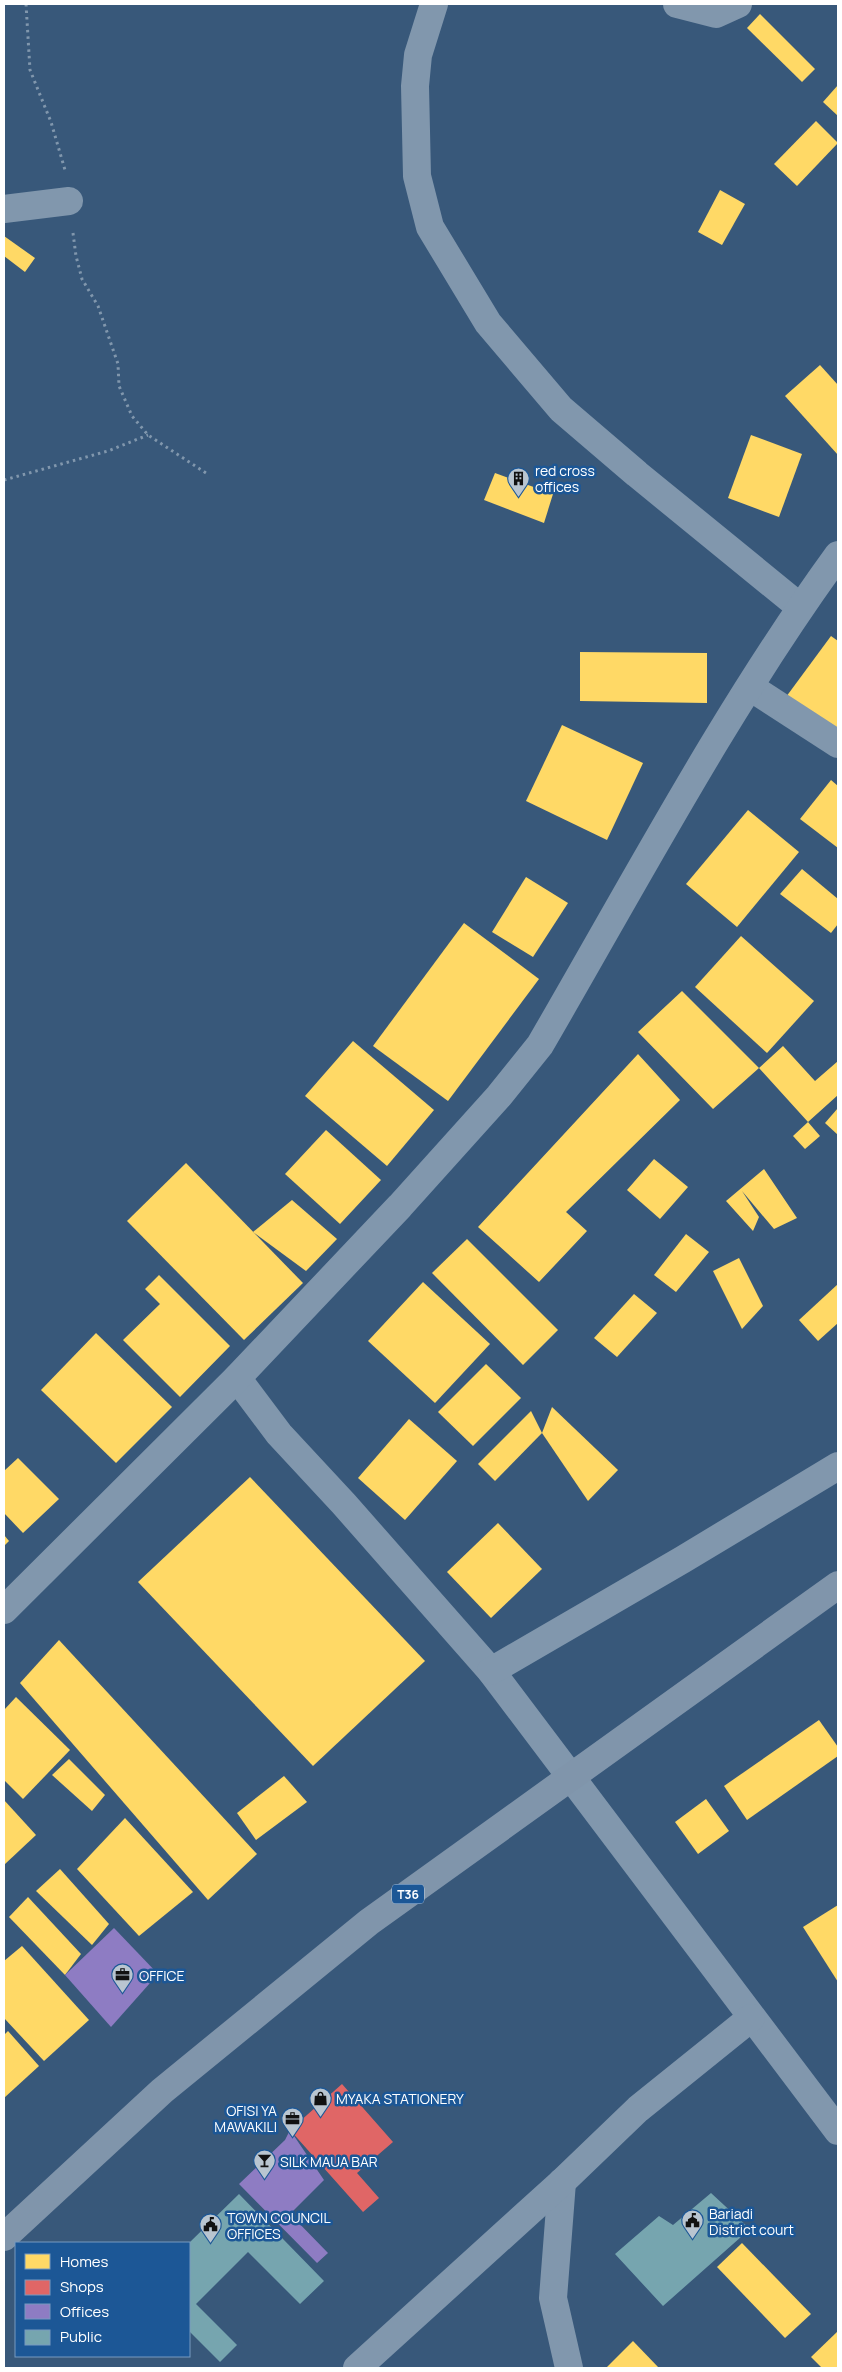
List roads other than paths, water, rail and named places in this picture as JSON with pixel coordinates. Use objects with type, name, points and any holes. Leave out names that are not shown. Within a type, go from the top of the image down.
[{"type":"highway","name":"T36","points":[[4,2237],[162,2092],[369,1922],[572,1778],[838,1584]]},
{"type":"street","points":[[434,4],[418,55],[415,86],[417,176],[430,227],[488,323],[561,409],[800,607]]},
{"type":"street","points":[[677,4],[716,14],[738,4]]},
{"type":"street","points":[[4,210],[69,201]]},
{"type":"street","points":[[4,1610],[237,1378],[407,1198],[499,1096],[540,1044],[750,686],[800,607],[838,555]]},
{"type":"street","points":[[750,686],[838,744]]},
{"type":"street","points":[[237,1378],[279,1434],[344,1504],[491,1671],[838,2131]]},
{"type":"street","points":[[491,1671],[682,1560],[838,1466]]},
{"type":"street","points":[[357,2368],[562,2182],[638,2109],[751,2018]]},
{"type":"street","points":[[562,2182],[553,2298],[569,2368]]},
{"type":"place","name":"red cross offices","points":[[519,497]]},
{"type":"place","name":"OFFICE","points":[[123,1994]]},
{"type":"place","name":"MYAKA STATIONERY","points":[[320,2117]]},
{"type":"place","name":"OFISI YA MAWAKILI","points":[[293,2137]]},
{"type":"place","name":"SILK MAUA BAR","points":[[264,2180]]},
{"type":"place","name":"Bariadi District court","points":[[693,2240]]},
{"type":"place","name":"TOWN COUNCIL OFFICES","points":[[211,2244]]}]
